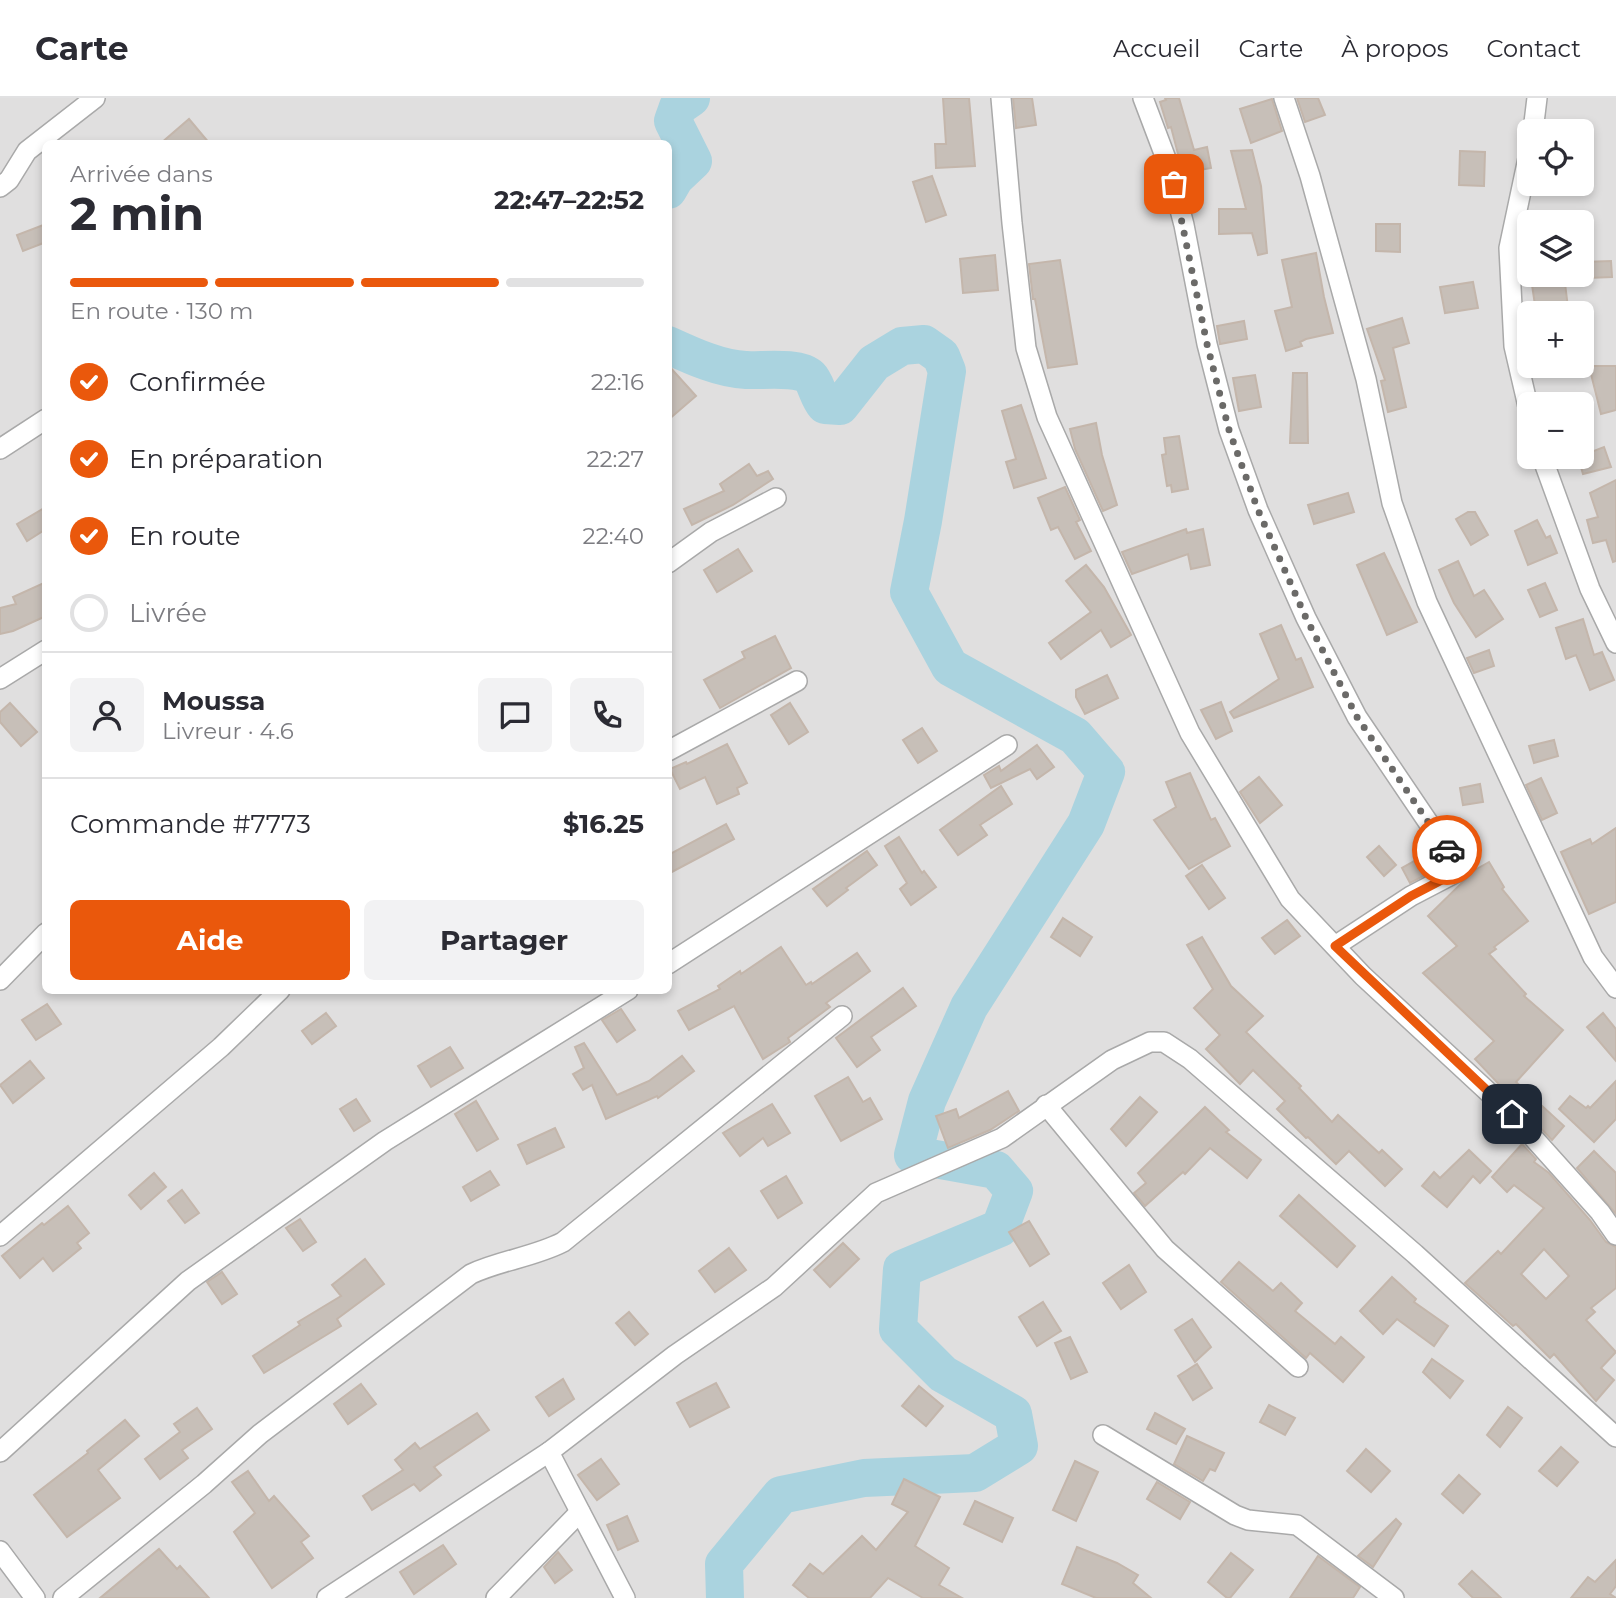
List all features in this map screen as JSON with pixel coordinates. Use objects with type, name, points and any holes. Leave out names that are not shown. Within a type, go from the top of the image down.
[{"type":"street","points":[[0,187],[9,180],[27,151],[94,98]]},
{"type":"street","points":[[1001,98],[1026,348],[1047,417],[1190,733],[1290,899],[1335,946],[1512,1114],[1600,1212],[1616,1235]]},
{"type":"street","points":[[1143,98],[1171,176],[1184,225],[1207,344],[1229,430],[1258,510],[1306,618],[1357,717],[1457,865],[1457,872],[1411,896],[1335,946]]},
{"type":"street","points":[[1284,98],[1310,176],[1366,379],[1392,503],[1427,602],[1593,957],[1616,988]]},
{"type":"street","points":[[1534,119],[1537,98]]},
{"type":"street","points":[[1520,196],[1509,248],[1514,346],[1525,392]]},
{"type":"street","points":[[0,449],[42,422]]},
{"type":"street","points":[[1546,469],[1590,589],[1616,643]]},
{"type":"street","points":[[672,560],[711,532],[776,498]]},
{"type":"street","points":[[0,679],[42,653]]},
{"type":"street","points":[[672,749],[797,681]]},
{"type":"street","points":[[672,961],[1007,745]]},
{"type":"street","points":[[0,980],[42,937]]},
{"type":"street","points":[[0,1236],[221,1047],[276,994]]},
{"type":"street","points":[[0,1452],[188,1281],[385,1142],[622,994]]},
{"type":"street","points":[[63,1598],[204,1484],[260,1434],[471,1274],[495,1264],[544,1251],[563,1242],[842,1016]]},
{"type":"street","points":[[327,1598],[549,1452],[675,1355],[774,1287],[876,1193],[1002,1138],[1112,1060],[1150,1042],[1164,1042],[1190,1059],[1384,1227],[1616,1437]]},
{"type":"street","points":[[1046,1105],[1165,1249],[1298,1367]]},
{"type":"street","points":[[1103,1435],[1235,1515],[1248,1520],[1297,1525],[1394,1598]]},
{"type":"street","points":[[549,1452],[625,1598]]},
{"type":"street","points":[[496,1598],[580,1512]]},
{"type":"street","points":[[0,1551],[35,1598]]},
{"type":"shaded area","points":[[0,98],[1616,98],[1616,1598],[0,1598]]},
{"type":"building","points":[[943,98],[969,98],[975,166],[936,168],[935,144],[946,144]]},
{"type":"building","points":[[1013,98],[1032,98],[1036,125],[1016,128]]},
{"type":"building","points":[[1165,98],[1179,98],[1194,150],[1207,147],[1211,168],[1183,173],[1171,127],[1168,128],[1160,102],[1166,100]]},
{"type":"building","points":[[1297,98],[1318,98],[1325,115],[1305,122]]},
{"type":"building","points":[[1272,99],[1282,131],[1251,143],[1240,109]]},
{"type":"building","points":[[189,119],[207,140],[165,140]]},
{"type":"building","points":[[1252,150],[1261,186],[1267,253],[1258,255],[1252,233],[1219,234],[1219,209],[1246,209],[1231,151]]},
{"type":"building","points":[[1460,151],[1485,152],[1484,186],[1459,185]]},
{"type":"building","points":[[932,176],[946,215],[926,222],[913,182]]},
{"type":"building","points":[[1376,224],[1400,224],[1400,252],[1376,251]]},
{"type":"building","points":[[42,226],[42,244],[23,251],[17,235]]},
{"type":"building","points":[[1316,253],[1333,333],[1306,339],[1300,342],[1302,346],[1286,351],[1275,311],[1292,307],[1282,260]]},
{"type":"building","points":[[995,255],[998,290],[963,293],[960,259]]},
{"type":"building","points":[[1060,260],[1077,364],[1048,368],[1033,299],[1029,264]]},
{"type":"building","points":[[1611,261],[1612,277],[1594,278],[1594,262]]},
{"type":"building","points":[[1473,282],[1478,308],[1445,313],[1440,287]]},
{"type":"building","points":[[1532,287],[1565,287],[1567,301],[1534,301]]},
{"type":"building","points":[[1402,318],[1409,343],[1393,348],[1406,407],[1388,412],[1381,381],[1385,380],[1367,329]]},
{"type":"building","points":[[1244,321],[1247,339],[1220,344],[1217,326]]},
{"type":"building","points":[[1594,366],[1616,366],[1616,410],[1601,414],[1592,378]]},
{"type":"building","points":[[672,369],[696,396],[672,417]]},
{"type":"building","points":[[1293,373],[1307,373],[1308,443],[1290,443]]},
{"type":"building","points":[[1255,375],[1261,407],[1239,411],[1233,378]]},
{"type":"building","points":[[1021,405],[1046,478],[1014,488],[1006,462],[1016,459],[1002,411]]},
{"type":"building","points":[[1096,423],[1102,455],[1117,505],[1103,511],[1075,449],[1070,429]]},
{"type":"building","points":[[1179,436],[1188,489],[1172,492],[1171,485],[1167,486],[1162,455],[1166,454],[1164,438]]},
{"type":"building","points":[[1604,447],[1611,467],[1583,474],[1582,469],[1594,469],[1594,451]]},
{"type":"building","points":[[749,464],[757,476],[768,471],[773,479],[733,505],[692,525],[684,509],[724,491],[720,484]]},
{"type":"building","points":[[1616,480],[1616,561],[1613,562],[1606,540],[1593,543],[1587,520],[1598,517],[1590,493]]},
{"type":"building","points":[[1065,487],[1080,520],[1076,522],[1091,551],[1075,559],[1058,527],[1051,530],[1038,498]]},
{"type":"building","points":[[1348,493],[1354,512],[1314,524],[1308,505]]},
{"type":"building","points":[[42,509],[42,532],[27,541],[17,524]]},
{"type":"building","points":[[1468,512],[1475,512],[1488,535],[1471,545],[1456,519]]},
{"type":"building","points":[[1537,520],[1546,538],[1550,536],[1557,553],[1528,565],[1515,531]]},
{"type":"building","points":[[1186,529],[1187,533],[1203,529],[1210,565],[1191,569],[1188,554],[1132,574],[1122,552]]},
{"type":"building","points":[[738,549],[752,571],[717,592],[704,570]]},
{"type":"building","points":[[1384,553],[1417,622],[1387,635],[1357,565]]},
{"type":"building","points":[[1458,561],[1474,596],[1484,590],[1503,619],[1476,637],[1454,603],[1439,570]]},
{"type":"building","points":[[1086,565],[1104,587],[1131,635],[1111,647],[1101,630],[1061,659],[1049,643],[1091,612],[1066,581]]},
{"type":"building","points":[[1545,583],[1557,610],[1540,617],[1528,590]]},
{"type":"building","points":[[42,584],[42,618],[0,634],[0,608],[16,604],[13,597]]},
{"type":"building","points":[[1583,619],[1594,655],[1602,652],[1614,680],[1590,690],[1576,655],[1566,659],[1556,628]]},
{"type":"building","points":[[1281,625],[1296,660],[1301,658],[1313,687],[1234,718],[1230,712],[1279,679],[1260,634]]},
{"type":"building","points":[[775,636],[791,668],[720,708],[704,680],[745,658],[742,652]]},
{"type":"building","points":[[1489,650],[1494,666],[1474,673],[1467,658]]},
{"type":"building","points":[[1107,675],[1118,698],[1085,714],[1076,697],[1076,690]]},
{"type":"building","points":[[1221,702],[1232,731],[1216,739],[1201,710]]},
{"type":"building","points":[[10,703],[37,732],[21,746],[0,722],[0,712]]},
{"type":"building","points":[[790,703],[808,732],[789,744],[771,715]]},
{"type":"building","points":[[922,728],[937,751],[918,763],[903,740]]},
{"type":"building","points":[[1554,740],[1558,756],[1534,763],[1529,746]]},
{"type":"building","points":[[727,744],[747,783],[737,788],[739,794],[717,804],[705,777],[680,789],[672,768],[686,762],[687,764]]},
{"type":"building","points":[[1037,745],[1054,767],[1037,779],[1030,769],[991,788],[984,775],[999,766],[1001,771]]},
{"type":"building","points":[[1190,773],[1211,820],[1215,818],[1230,846],[1189,869],[1154,820],[1176,807],[1166,782]]},
{"type":"building","points":[[1259,777],[1282,805],[1260,823],[1240,792]]},
{"type":"building","points":[[1541,778],[1557,813],[1542,820],[1526,785]]},
{"type":"building","points":[[1480,784],[1483,802],[1463,805],[1460,788]]},
{"type":"building","points":[[1001,786],[1012,804],[980,825],[987,835],[958,855],[940,830]]},
{"type":"building","points":[[726,824],[734,839],[672,872],[672,853]]},
{"type":"building","points":[[1616,828],[1616,902],[1589,914],[1561,852],[1590,839],[1592,844]]},
{"type":"building","points":[[899,837],[922,873],[924,871],[936,887],[911,905],[900,889],[907,883],[885,846]]},
{"type":"building","points":[[1379,846],[1396,865],[1384,876],[1367,857]]},
{"type":"building","points":[[867,851],[877,865],[827,906],[813,889]]},
{"type":"building","points":[[1432,851],[1443,866],[1410,883],[1402,868]]},
{"type":"building","points":[[1489,862],[1504,887],[1502,889],[1528,921],[1494,947],[1496,949],[1489,954],[1526,994],[1524,996],[1563,1030],[1516,1082],[1564,1126],[1552,1140],[1475,1059],[1494,1041],[1423,973],[1457,946],[1428,916],[1475,870]]},
{"type":"building","points":[[1202,865],[1225,898],[1209,909],[1186,876]]},
{"type":"building","points":[[1063,918],[1092,937],[1080,956],[1051,937]]},
{"type":"building","points":[[1287,920],[1300,936],[1275,954],[1262,938]]},
{"type":"building","points":[[1202,937],[1231,986],[1263,1016],[1246,1032],[1301,1086],[1299,1088],[1332,1122],[1338,1115],[1379,1153],[1382,1150],[1402,1169],[1385,1186],[1349,1151],[1336,1164],[1277,1109],[1285,1101],[1253,1070],[1240,1084],[1206,1049],[1220,1035],[1194,1008],[1213,989],[1187,945]]},
{"type":"building","points":[[781,947],[806,985],[811,982],[812,984],[857,953],[870,971],[826,1003],[830,1007],[788,1038],[790,1042],[763,1059],[734,1006],[689,1030],[678,1011],[720,989],[718,986]]},
{"type":"building","points":[[903,988],[916,1006],[871,1037],[880,1050],[857,1067],[836,1038]]},
{"type":"building","points":[[47,1004],[61,1024],[36,1040],[22,1020]]},
{"type":"building","points":[[621,1009],[635,1030],[617,1042],[602,1020]]},
{"type":"building","points":[[326,1013],[336,1026],[312,1044],[302,1031]]},
{"type":"building","points":[[1603,1013],[1616,1029],[1616,1061],[1587,1027]]},
{"type":"building","points":[[584,1043],[617,1095],[649,1081],[682,1056],[694,1071],[658,1098],[657,1096],[606,1119],[592,1085],[583,1090],[573,1074],[584,1068],[575,1047]]},
{"type":"building","points":[[450,1047],[463,1068],[431,1087],[418,1066]]},
{"type":"building","points":[[30,1061],[44,1078],[13,1103],[0,1085]]},
{"type":"building","points":[[848,1077],[863,1102],[870,1098],[882,1119],[841,1141],[815,1096]]},
{"type":"building","points":[[1616,1081],[1616,1119],[1594,1142],[1559,1109],[1570,1096],[1590,1108]]},
{"type":"building","points":[[1008,1091],[1019,1111],[990,1130],[948,1148],[936,1116],[956,1109],[959,1118]]},
{"type":"building","points":[[1140,1097],[1157,1112],[1126,1146],[1111,1129]]},
{"type":"building","points":[[356,1099],[370,1121],[354,1131],[340,1109]]},
{"type":"building","points":[[476,1101],[498,1139],[477,1151],[455,1114]]},
{"type":"building","points":[[772,1104],[790,1133],[768,1146],[763,1138],[740,1156],[723,1133]]},
{"type":"building","points":[[1205,1107],[1229,1130],[1226,1132],[1261,1160],[1247,1178],[1210,1148],[1185,1174],[1183,1172],[1145,1206],[1134,1193],[1146,1183],[1138,1173]]},
{"type":"building","points":[[555,1128],[564,1147],[527,1164],[518,1145]]},
{"type":"building","points":[[1522,1144],[1536,1159],[1534,1162],[1549,1173],[1606,1242],[1616,1247],[1616,1288],[1591,1308],[1595,1312],[1586,1320],[1616,1352],[1601,1368],[1614,1380],[1596,1401],[1554,1354],[1550,1358],[1516,1324],[1513,1326],[1465,1283],[1498,1251],[1501,1254],[1544,1208],[1514,1185],[1507,1192],[1492,1177]],"holes":[[[1544,1249],[1569,1276],[1546,1299],[1521,1274]]]},
{"type":"building","points":[[1469,1150],[1491,1171],[1480,1183],[1473,1176],[1447,1207],[1422,1186],[1434,1172],[1440,1178]]},
{"type":"building","points":[[1594,1151],[1616,1173],[1616,1214],[1577,1168]]},
{"type":"building","points":[[490,1171],[499,1185],[471,1201],[463,1187]]},
{"type":"building","points":[[154,1173],[166,1187],[141,1209],[129,1195]]},
{"type":"building","points":[[786,1176],[802,1203],[778,1218],[761,1191]]},
{"type":"building","points":[[182,1190],[199,1213],[185,1223],[168,1201]]},
{"type":"building","points":[[1299,1195],[1355,1246],[1337,1267],[1280,1216]]},
{"type":"building","points":[[68,1206],[89,1233],[77,1243],[81,1248],[53,1271],[43,1258],[20,1278],[2,1256],[42,1223],[44,1225]]},
{"type":"building","points":[[300,1219],[316,1242],[303,1251],[286,1228]]},
{"type":"building","points":[[1029,1221],[1049,1254],[1030,1266],[1009,1232]]},
{"type":"building","points":[[843,1243],[859,1259],[830,1287],[814,1270]]},
{"type":"building","points":[[729,1248],[746,1270],[715,1292],[699,1271]]},
{"type":"building","points":[[365,1259],[384,1284],[337,1319],[341,1326],[264,1373],[253,1356],[300,1325],[298,1322],[341,1296],[332,1285]]},
{"type":"building","points":[[1239,1262],[1273,1291],[1281,1283],[1302,1303],[1295,1311],[1335,1344],[1341,1337],[1364,1357],[1343,1382],[1310,1353],[1306,1358],[1221,1282]]},
{"type":"building","points":[[1129,1265],[1146,1292],[1121,1309],[1103,1283]]},
{"type":"building","points":[[222,1272],[237,1294],[222,1304],[207,1282]]},
{"type":"building","points":[[1392,1277],[1416,1299],[1414,1302],[1448,1326],[1434,1346],[1397,1319],[1383,1334],[1360,1311]]},
{"type":"building","points":[[1043,1302],[1061,1331],[1037,1346],[1019,1317]]},
{"type":"building","points":[[629,1312],[648,1334],[635,1345],[616,1323]]},
{"type":"building","points":[[1192,1319],[1211,1347],[1195,1362],[1175,1330]]},
{"type":"building","points":[[1070,1337],[1087,1372],[1071,1379],[1055,1343]]},
{"type":"building","points":[[1432,1359],[1463,1381],[1450,1398],[1423,1372]]},
{"type":"building","points":[[1197,1364],[1212,1388],[1193,1400],[1178,1376]]},
{"type":"building","points":[[563,1379],[574,1399],[549,1416],[536,1397]]},
{"type":"building","points":[[716,1383],[729,1407],[690,1427],[677,1403]]},
{"type":"building","points":[[361,1384],[376,1404],[348,1424],[334,1404]]},
{"type":"building","points":[[919,1386],[943,1406],[926,1426],[902,1406]]},
{"type":"building","points":[[1269,1405],[1295,1418],[1285,1435],[1260,1422]]},
{"type":"building","points":[[1508,1407],[1522,1418],[1500,1447],[1487,1435]]},
{"type":"building","points":[[197,1408],[212,1429],[182,1450],[188,1458],[160,1479],[145,1459],[180,1432],[174,1424]]},
{"type":"building","points":[[477,1413],[489,1430],[434,1467],[441,1475],[420,1491],[414,1484],[372,1510],[363,1496],[403,1470],[395,1460],[415,1443],[420,1449]]},
{"type":"building","points":[[1155,1413],[1185,1429],[1176,1444],[1147,1429]]},
{"type":"building","points":[[125,1420],[139,1436],[98,1470],[120,1498],[67,1537],[34,1495]]},
{"type":"building","points":[[1187,1436],[1224,1453],[1215,1471],[1210,1469],[1203,1481],[1174,1464]]},
{"type":"building","points":[[1561,1447],[1578,1462],[1557,1486],[1539,1471]]},
{"type":"building","points":[[1366,1449],[1390,1471],[1371,1492],[1347,1471]]},
{"type":"building","points":[[601,1459],[619,1484],[597,1500],[578,1475]]},
{"type":"building","points":[[1075,1461],[1098,1472],[1076,1521],[1053,1510]]},
{"type":"building","points":[[248,1471],[269,1501],[274,1496],[309,1536],[301,1542],[313,1558],[272,1588],[234,1532],[255,1513],[232,1482]]},
{"type":"building","points":[[1459,1475],[1480,1494],[1463,1513],[1442,1494]]},
{"type":"building","points":[[904,1479],[940,1497],[915,1546],[949,1568],[939,1585],[962,1598],[923,1598],[888,1578],[870,1598],[809,1598],[793,1585],[810,1564],[823,1574],[862,1536],[876,1550],[908,1512],[892,1504]]},
{"type":"building","points":[[1157,1482],[1190,1502],[1180,1519],[1147,1499]]},
{"type":"building","points":[[975,1501],[1013,1518],[1002,1542],[964,1524]]},
{"type":"building","points":[[627,1516],[638,1541],[618,1550],[607,1525]]},
{"type":"building","points":[[1396,1519],[1401,1524],[1373,1567],[1358,1556]]},
{"type":"building","points":[[443,1545],[456,1564],[414,1594],[400,1572]]},
{"type":"building","points":[[1077,1547],[1117,1563],[1138,1575],[1133,1583],[1151,1598],[1096,1598],[1062,1584]]},
{"type":"building","points":[[159,1549],[177,1569],[180,1566],[209,1598],[100,1598]]},
{"type":"building","points":[[558,1552],[572,1570],[555,1583],[544,1567]]},
{"type":"building","points":[[1231,1553],[1253,1570],[1230,1598],[1227,1598],[1208,1582]]},
{"type":"building","points":[[1318,1556],[1360,1587],[1353,1598],[1290,1598]]},
{"type":"building","points":[[1616,1560],[1616,1586],[1610,1594],[1616,1598],[1571,1598],[1588,1577],[1595,1582]]},
{"type":"building","points":[[1472,1571],[1501,1598],[1473,1598],[1459,1584]]},
{"type":"waterway","points":[[672,183],[693,161],[673,121],[678,107],[691,98]]},
{"type":"waterway","points":[[672,347],[726,367],[797,371],[810,377],[825,405],[840,406],[874,363],[902,346],[924,344],[941,356],[947,371],[909,592],[950,667],[1075,736],[1106,772],[1086,824],[969,1007],[927,1101],[913,1155],[996,1170],[1014,1191],[1000,1228],[902,1269],[898,1329],[943,1374],[1013,1414],[1019,1446],[975,1473],[864,1478],[781,1495],[724,1564],[725,1598]]},
{"type":"way so far","points":[[1174,184],[1207,344],[1229,430],[1258,510],[1306,618],[1357,717],[1447,850]]},
{"type":"route","points":[[1447,850],[1457,865],[1457,872],[1411,896],[1335,946],[1363,976],[1512,1114]]}]
